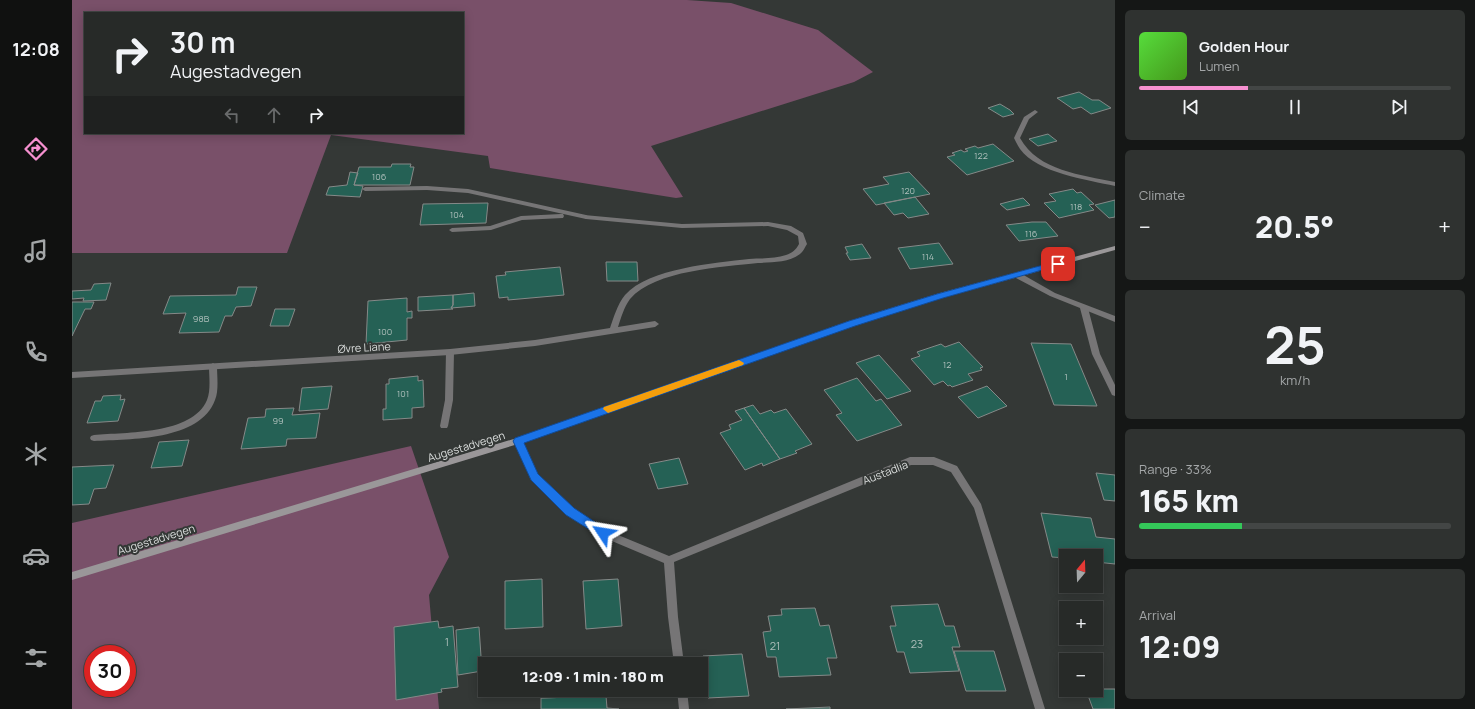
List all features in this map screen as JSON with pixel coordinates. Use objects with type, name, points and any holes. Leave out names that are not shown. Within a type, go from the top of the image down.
[{"type":"main road","name":"Augestadvegen","points":[[72,576],[518,441],[852,323],[1115,248]]},
{"type":"street","points":[[1035,112],[1026,118],[1017,138],[1019,146],[1027,153],[1055,169],[1115,184]]},
{"type":"street","points":[[366,189],[427,188],[468,191],[586,217]]},
{"type":"street","points":[[452,230],[491,228],[521,218],[586,217],[682,226],[768,224],[790,228],[802,235],[803,244],[798,252],[786,258],[681,271],[648,283],[632,293],[621,307],[613,330]]},
{"type":"street","points":[[1017,275],[1034,287],[1115,319]]},
{"type":"street","points":[[1084,308],[1096,354],[1115,392]]},
{"type":"street","name":"Øvre Liane","points":[[72,375],[450,352],[535,343],[655,324]]},
{"type":"street","points":[[444,426],[448,400],[450,352]]},
{"type":"street","points":[[94,438],[171,431],[197,420],[207,409],[212,398],[213,366]]},
{"type":"street","points":[[518,441],[534,477],[570,512],[603,533],[669,560],[677,657]]},
{"type":"street","name":"Austadlia","points":[[669,560],[910,461],[934,461],[954,469],[978,507],[1040,709]]},
{"type":"street","points":[[683,697],[684,709]]},
{"type":"shaded area","points":[[72,0],[687,0],[731,3],[818,30],[873,72],[854,82],[651,146],[683,197],[676,198],[490,168],[488,156],[331,135],[287,253],[72,253]]},
{"type":"shaded area","points":[[411,446],[449,557],[429,595],[439,709],[72,709],[72,523]]},
{"type":"building","points":[[1079,92],[1092,100],[1099,100],[1111,108],[1091,114],[1081,107],[1073,109],[1057,98]]},
{"type":"building","points":[[1000,104],[1014,114],[1003,117],[988,108]]},
{"type":"building","points":[[1048,134],[1057,141],[1038,146],[1029,139]]},
{"type":"building","points":[[993,144],[1014,161],[967,175],[947,157],[955,155],[952,153],[961,150],[964,152],[968,151],[965,149],[975,146],[978,148]]},
{"type":"building","points":[[392,164],[411,164],[410,167],[414,167],[410,185],[354,185],[359,167],[391,167]]},
{"type":"building","points":[[350,172],[358,173],[354,185],[363,186],[360,197],[326,195],[329,187],[347,185]]},
{"type":"building","points":[[909,172],[930,194],[876,205],[863,189],[889,184],[883,177]]},
{"type":"building","points":[[1073,189],[1077,193],[1081,192],[1094,204],[1089,205],[1094,210],[1059,218],[1044,203],[1056,201],[1049,194]]},
{"type":"building","points":[[915,197],[929,214],[908,218],[903,213],[894,215],[884,203]]},
{"type":"building","points":[[1023,198],[1030,205],[1007,210],[1000,204]]},
{"type":"building","points":[[1115,200],[1115,217],[1109,218],[1095,205]]},
{"type":"building","points":[[488,203],[486,223],[420,225],[423,204]]},
{"type":"building","points":[[1046,222],[1058,236],[1019,241],[1006,225]]},
{"type":"building","points":[[939,243],[953,264],[910,269],[898,248]]},
{"type":"building","points":[[862,244],[871,258],[850,260],[846,253],[848,253],[845,247]]},
{"type":"building","points":[[606,262],[637,262],[638,281],[607,281]]},
{"type":"building","points":[[560,267],[564,295],[508,300],[508,297],[499,298],[496,276],[506,275],[505,272]]},
{"type":"building","points":[[111,283],[106,300],[83,301],[84,298],[72,299],[72,291],[91,290],[94,284]]},
{"type":"building","points":[[238,287],[257,287],[251,306],[236,307],[232,316],[225,316],[219,332],[179,333],[186,313],[163,314],[170,296],[236,295]]},
{"type":"building","points":[[474,293],[475,306],[451,308],[453,305],[453,295]]},
{"type":"building","points":[[453,295],[453,305],[451,308],[453,309],[418,311],[418,297]]},
{"type":"building","points":[[407,298],[407,312],[412,311],[412,318],[407,318],[407,340],[366,344],[368,301]]},
{"type":"building","points":[[72,302],[94,302],[91,309],[85,309],[72,336]]},
{"type":"building","points":[[275,309],[295,309],[289,326],[270,326]]},
{"type":"building","points":[[959,342],[983,367],[980,368],[982,370],[968,374],[973,380],[952,387],[950,385],[948,386],[943,381],[934,385],[911,359],[920,356],[917,352],[941,344],[945,347]]},
{"type":"building","points":[[1031,343],[1071,344],[1097,406],[1054,405]]},
{"type":"building","points":[[879,355],[911,391],[887,399],[856,363]]},
{"type":"building","points":[[418,376],[418,381],[423,380],[424,407],[412,408],[412,418],[383,420],[383,409],[386,409],[386,384],[389,384],[389,379]]},
{"type":"building","points":[[857,378],[876,401],[881,399],[902,425],[857,441],[836,415],[842,413],[824,390]]},
{"type":"building","points":[[332,386],[328,409],[299,411],[302,388]]},
{"type":"building","points":[[987,386],[1007,406],[978,418],[958,397]]},
{"type":"building","points":[[121,395],[120,400],[125,399],[118,421],[87,423],[95,401],[101,401],[103,396]]},
{"type":"building","points":[[753,405],[760,414],[771,410],[774,413],[786,409],[812,444],[795,451],[797,453],[780,459],[744,408]]},
{"type":"building","points":[[294,408],[292,415],[320,413],[316,438],[287,439],[286,446],[241,449],[248,418],[265,417],[266,409]]},
{"type":"building","points":[[744,408],[780,459],[763,466],[762,463],[745,470],[720,433],[731,429],[729,425],[742,420],[735,411]]},
{"type":"building","points":[[189,440],[182,466],[151,468],[159,442]]},
{"type":"building","points":[[679,458],[688,484],[658,489],[649,464]]},
{"type":"building","points":[[114,465],[106,488],[94,489],[89,504],[72,505],[72,467]]},
{"type":"building","points":[[1096,473],[1115,475],[1115,501],[1104,500]]},
{"type":"building","points":[[1041,513],[1091,518],[1096,537],[1115,539],[1115,564],[1103,563],[1103,549],[1059,549],[1059,558],[1052,557]]},
{"type":"building","points":[[542,579],[543,627],[505,629],[505,581]]},
{"type":"building","points":[[618,579],[622,626],[586,629],[583,581]]},
{"type":"building","points":[[938,604],[945,626],[954,626],[960,647],[952,647],[959,671],[910,673],[904,652],[897,652],[890,626],[896,626],[891,606]]},
{"type":"building","points":[[815,608],[820,626],[829,625],[837,658],[827,658],[831,675],[779,677],[776,657],[767,657],[763,632],[771,631],[768,616],[782,615],[781,609]]},
{"type":"building","points":[[438,621],[439,628],[453,626],[458,687],[441,689],[442,692],[396,700],[394,627]]},
{"type":"building","points":[[479,627],[481,657],[478,657],[478,672],[458,675],[456,630]]},
{"type":"building","points":[[954,651],[994,651],[1006,691],[966,691]]},
{"type":"building","points":[[742,654],[749,696],[708,698],[708,657],[703,656]]},
{"type":"building","points":[[1103,689],[1115,689],[1115,709],[1093,709],[1089,697],[1103,697]]},
{"type":"building","points":[[541,697],[574,697],[541,698]]},
{"type":"building","points":[[606,697],[607,708],[619,709],[541,709],[541,698]]},
{"type":"building","points":[[830,707],[830,709],[786,709]]},
{"type":"slow traffic","points":[[608,409],[739,363]]},
{"type":"route","points":[[603,533],[570,512],[534,477],[518,441],[852,323],[940,296],[1058,264]]}]
